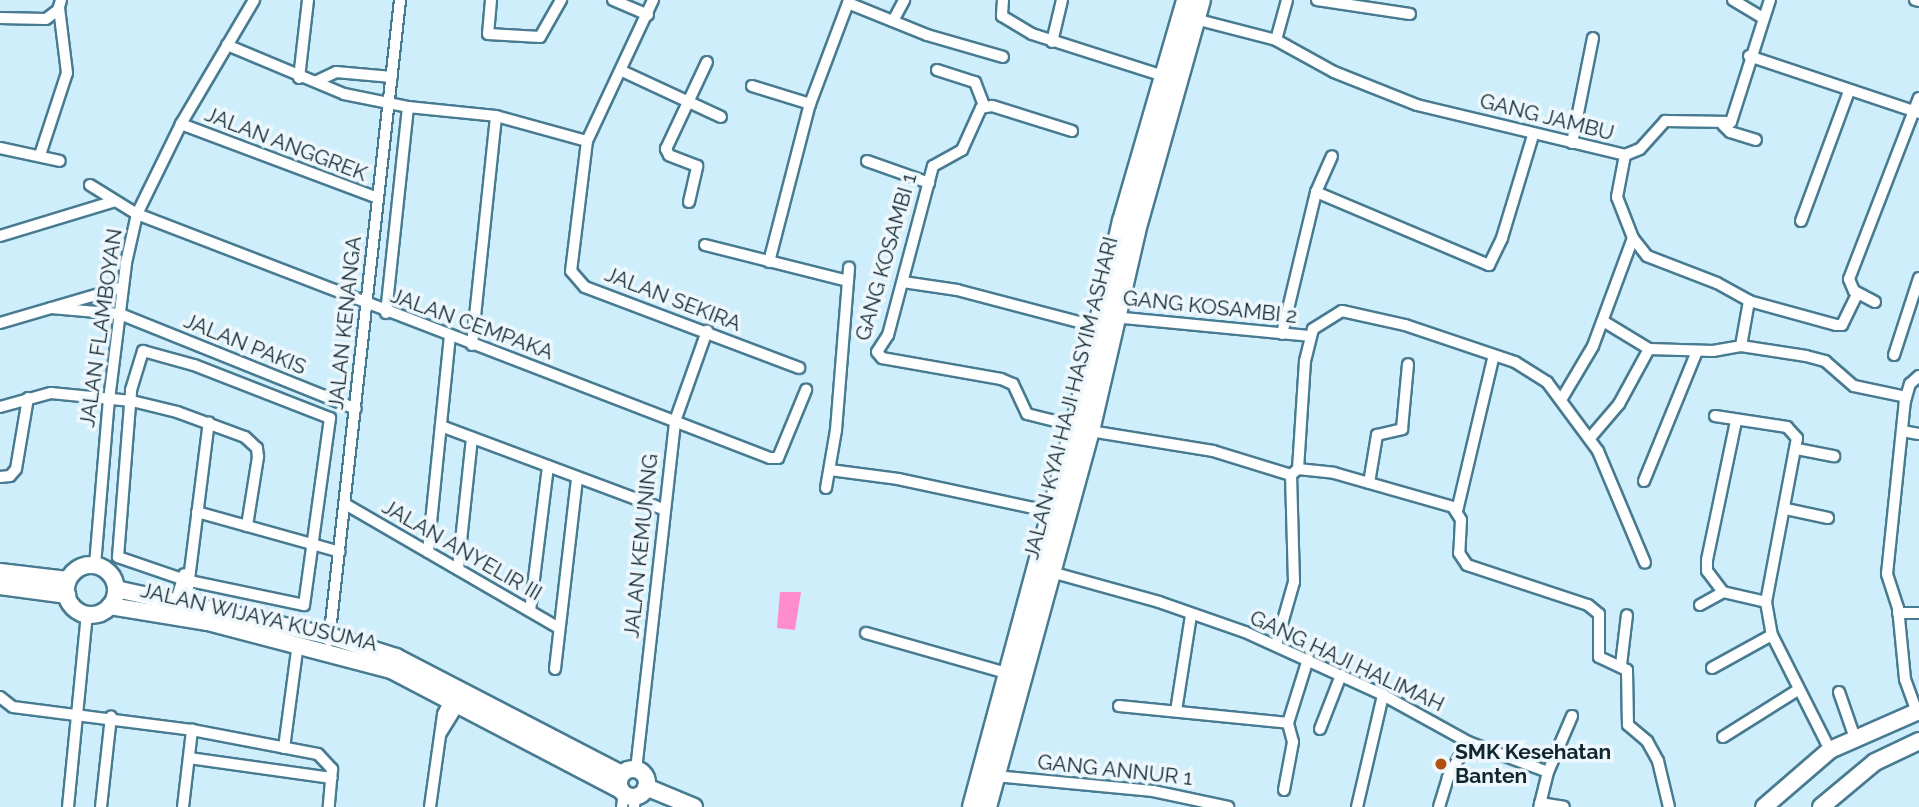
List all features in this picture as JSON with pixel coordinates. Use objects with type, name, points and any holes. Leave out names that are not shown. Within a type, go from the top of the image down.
[{"type":"main road","name":"JALAN KYAI HAJI HASYIM ASHARI","points":[[987,807],[1051,572],[1105,320],[1164,76],[1186,0]]},
{"type":"main road","name":"JALAN KYAI HAJI HASYIM ASHARI","points":[[1105,320],[1201,0]]},
{"type":"main road","name":"JALAN KYAI HAJI HASYIM ASHARI","points":[[972,807],[1006,673],[1052,512],[1083,428]]},
{"type":"street","name":"JALAN FLAMBOYAN","points":[[95,565],[109,400],[123,287],[137,214],[181,124],[254,0]]},
{"type":"street","points":[[299,78],[308,0]]},
{"type":"street","name":"JALAN KENANGA","points":[[329,644],[401,0]]},
{"type":"street","points":[[491,0],[488,34],[540,37],[561,0]]},
{"type":"street","points":[[613,0],[648,15]]},
{"type":"street","name":"JALAN SEKIRA","points":[[653,0],[587,142],[569,263],[574,278],[585,287],[799,368]]},
{"type":"street","points":[[893,21],[904,0]]},
{"type":"street","points":[[1003,0],[1004,18],[1052,42],[1164,76]]},
{"type":"street","points":[[1052,42],[1062,0]]},
{"type":"street","points":[[1276,40],[1287,0]]},
{"type":"street","points":[[1317,0],[1410,14]]},
{"type":"street","points":[[1733,0],[1763,18]]},
{"type":"street","points":[[1756,140],[1730,132],[1723,125],[1736,112],[1749,56],[1770,0]]},
{"type":"street","points":[[769,262],[810,104],[847,4],[858,3],[893,21],[1003,57]]},
{"type":"street","points":[[0,18],[46,19],[60,4]]},
{"type":"street","points":[[40,155],[67,73],[60,4]]},
{"type":"street","name":"GANG JAMBU","points":[[1195,19],[1276,40],[1334,72],[1417,105],[1485,119],[1533,135],[1625,155],[1640,149],[1665,121],[1723,125]]},
{"type":"street","points":[[1572,143],[1593,38]]},
{"type":"street","points":[[227,45],[299,78],[317,81],[336,72],[392,78]]},
{"type":"street","points":[[1749,56],[1917,112]]},
{"type":"street","points":[[690,202],[697,166],[666,152],[707,62]]},
{"type":"street","points":[[937,70],[975,82],[984,105],[1072,131]]},
{"type":"street","points":[[622,71],[721,117]]},
{"type":"street","points":[[317,81],[323,88],[389,104],[496,116],[587,142]]},
{"type":"street","points":[[752,86],[810,104]]},
{"type":"street","points":[[1801,221],[1849,91]]},
{"type":"street","points":[[1875,302],[1857,293],[1849,284],[1850,273],[1917,112],[1919,98]]},
{"type":"street","name":"GANG KOSAMBI 1","points":[[984,105],[966,145],[936,162],[888,335],[878,345],[881,358],[1000,379],[1013,384],[1027,414],[1083,428],[1213,452],[1294,472],[1369,483],[1457,511]]},
{"type":"street","points":[[386,313],[408,107]]},
{"type":"street","points":[[471,345],[496,116]]},
{"type":"street","name":"JALAN ANGGREK","points":[[181,124],[378,198]]},
{"type":"street","points":[[1315,192],[1489,265],[1533,135]]},
{"type":"street","points":[[0,148],[58,156]]},
{"type":"street","points":[[1625,155],[1616,190],[1633,238],[1647,256],[1717,283],[1749,301],[1839,326],[1857,293]]},
{"type":"street","points":[[1282,334],[1315,192],[1332,156]]},
{"type":"street","points":[[867,161],[929,183]]},
{"type":"street","name":"JALAN CEMPAKA","points":[[90,184],[137,214],[367,306],[776,459],[806,390]]},
{"type":"street","points":[[0,236],[115,201]]},
{"type":"street","points":[[1562,400],[1603,321],[1633,238]]},
{"type":"street","points":[[705,245],[848,281]]},
{"type":"street","points":[[826,488],[830,470],[849,268]]},
{"type":"street","points":[[1894,355],[1919,278]]},
{"type":"street","name":"GANG KOSAMBI 2","points":[[903,282],[957,290],[1105,320],[1309,336],[1334,313],[1353,312],[1494,355],[1533,371],[1562,400],[1590,438],[1645,563]]},
{"type":"street","points":[[0,323],[123,287]]},
{"type":"street","points":[[1741,346],[1749,301]]},
{"type":"street","name":"JALAN PAKIS","points":[[51,308],[120,314],[356,409]]},
{"type":"street","points":[[1603,321],[1649,349],[1697,351],[1741,346],[1816,358],[1854,386],[1906,397]]},
{"type":"street","name":"JALAN KEMUNING","points":[[633,793],[674,421],[707,331]]},
{"type":"street","points":[[1276,645],[1294,582],[1294,472],[1309,336]]},
{"type":"street","points":[[428,552],[450,337]]},
{"type":"street","points":[[194,365],[201,347]]},
{"type":"street","points":[[1590,438],[1619,404],[1649,349]]},
{"type":"street","points":[[143,351],[194,365],[330,418],[306,600],[300,607],[126,564],[117,554],[132,401],[143,351]]},
{"type":"street","points":[[1644,481],[1697,351]]},
{"type":"street","points":[[1494,355],[1457,511],[1461,561],[1588,605],[1601,619],[1599,657],[1621,665],[1628,674],[1628,725],[1647,741],[1658,761],[1669,807]]},
{"type":"street","points":[[1369,483],[1377,435],[1402,429],[1408,364]]},
{"type":"street","points":[[1764,807],[1829,750],[1919,714],[1905,679],[1898,613],[1887,583],[1887,562],[1906,397],[1919,376]]},
{"type":"street","points":[[0,409],[28,398],[51,393],[132,401],[209,422],[257,448],[247,526]]},
{"type":"street","points":[[0,477],[10,476],[16,469],[28,398]]},
{"type":"street","points":[[1715,416],[1736,421],[1745,418],[1787,427],[1795,433],[1797,449],[1766,602],[1772,635],[1797,691],[1829,750]]},
{"type":"street","points":[[1736,421],[1707,571],[1724,592],[1766,602]]},
{"type":"street","points":[[181,602],[209,422]]},
{"type":"street","points":[[441,426],[663,509]]},
{"type":"street","points":[[1902,431],[1919,434]]},
{"type":"street","points":[[458,569],[472,438]]},
{"type":"street","points":[[1797,449],[1834,456]]},
{"type":"street","points":[[530,611],[548,466]]},
{"type":"street","points":[[830,470],[898,479],[1052,512]]},
{"type":"street","points":[[555,669],[578,478]]},
{"type":"street","name":"JALAN ANYELIR III","points":[[345,505],[559,628]]},
{"type":"street","points":[[1786,509],[1828,518]]},
{"type":"street","points":[[197,512],[340,548]]},
{"type":"street","points":[[95,565],[111,575],[116,589],[110,606],[87,614],[74,608],[67,588],[82,567],[95,565]]},
{"type":"street","points":[[0,572],[67,588]]},
{"type":"street","name":"GANG HAJI HALIMAH","points":[[1051,572],[1191,615],[1276,645],[1383,695],[1468,742],[1548,772]]},
{"type":"street","points":[[0,586],[67,588]]},
{"type":"street","name":"JALAN WIJAYA KUSUMA","points":[[116,589],[181,602],[439,676],[633,793]]},
{"type":"street","points":[[1700,605],[1724,592]]},
{"type":"street","name":"JALAN WIJAYA KUSUMA","points":[[110,606],[298,643],[329,644],[455,701],[633,793],[694,807]]},
{"type":"street","points":[[1898,613],[1919,613]]},
{"type":"street","points":[[68,807],[87,614]]},
{"type":"street","points":[[1176,711],[1191,615]]},
{"type":"street","points":[[1621,665],[1627,615]]},
{"type":"street","points":[[866,633],[1006,673]]},
{"type":"street","points":[[1712,668],[1772,635]]},
{"type":"street","points":[[284,748],[298,643]]},
{"type":"street","points":[[1284,790],[1293,742],[1287,723],[1308,659]]},
{"type":"street","points":[[1320,729],[1341,675]]},
{"type":"street","points":[[1723,737],[1797,691]]},
{"type":"street","points":[[1839,692],[1855,738]]},
{"type":"street","points":[[1357,807],[1383,695]]},
{"type":"street","points":[[0,697],[13,707]]},
{"type":"street","points":[[430,807],[439,736],[455,701]]},
{"type":"street","points":[[0,706],[78,713],[192,730],[325,757],[332,778],[329,807]]},
{"type":"street","points":[[1119,706],[1287,723]]},
{"type":"street","points":[[1564,807],[1539,805],[1548,772],[1572,716]]},
{"type":"street","points":[[101,807],[111,718]]},
{"type":"street","points":[[183,807],[192,730]]},
{"type":"street","points":[[1821,807],[1875,762],[1919,741]]},
{"type":"street","points":[[1438,807],[1448,777],[1468,742]]},
{"type":"street","points":[[189,758],[332,778]]},
{"type":"street","name":"GANG ANNUR 1","points":[[995,776],[1153,791],[1228,807]]},
{"type":"shaded area","points":[[780,592],[801,592],[795,630],[777,628]]},
{"type":"place","name":"SMK Kesehatan Banten","points":[[1441,764]]}]
